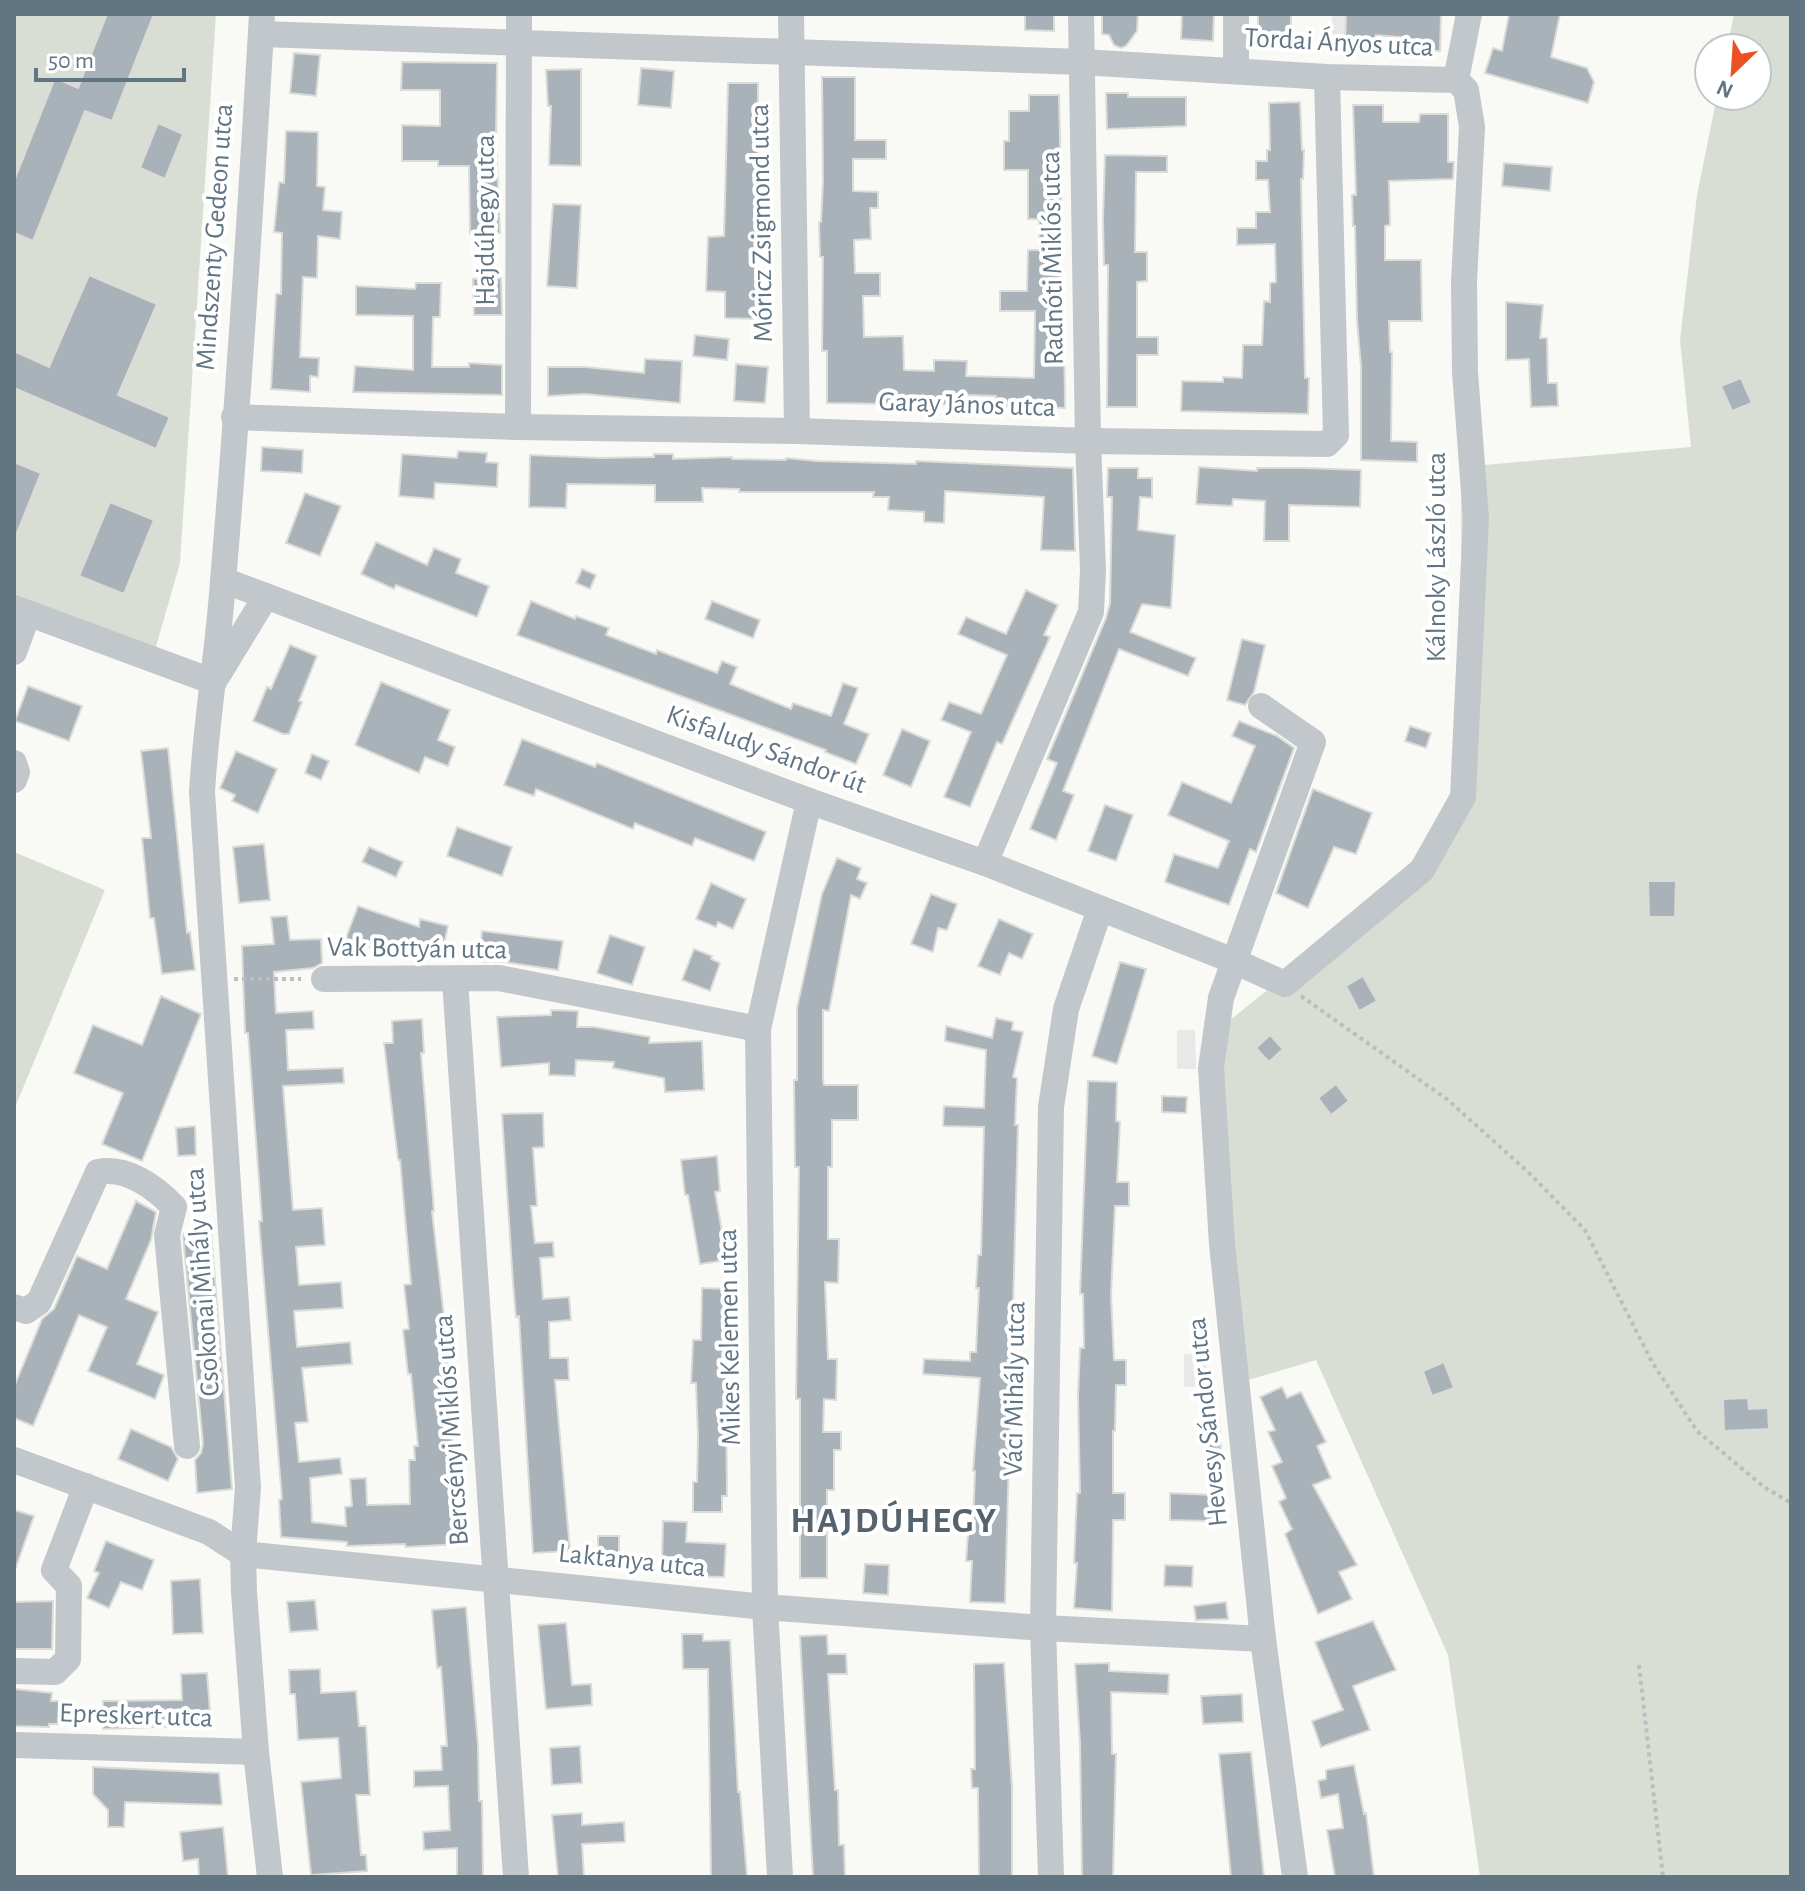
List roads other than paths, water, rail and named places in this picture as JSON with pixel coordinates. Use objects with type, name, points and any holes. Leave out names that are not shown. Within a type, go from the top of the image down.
[{"type":"street","name":"Hajdúhegy utca","points":[[518,427],[519,14]]},
{"type":"street","name":"Móricz Zsigmond utca","points":[[791,14],[797,431]]},
{"type":"street","name":"Radnóti Miklós utca","points":[[985,863],[1091,612],[1093,570],[1081,14]]},
{"type":"street","points":[[1236,14],[1236,70]]},
{"type":"street","points":[[1456,80],[1469,14]]},
{"type":"street","name":"Tordai Ányos utca","points":[[261,24],[519,43],[1082,62],[1327,77],[1456,80]]},
{"type":"street","name":"Mindszenty Gedeon utca","points":[[234,417],[261,24]]},
{"type":"street","name":"Garay János utca","points":[[234,417],[518,427],[1327,444],[1336,435],[1327,77]]},
{"type":"street","name":"Kálnoky László utca","points":[[1285,984],[1422,870],[1463,797],[1476,518],[1465,372],[1464,282],[1472,127],[1466,90],[1456,80]]},
{"type":"street","points":[[223,580],[234,417]]},
{"type":"street","name":"Kisfaludy Sándor út","points":[[223,580],[809,801],[985,863],[1285,984]]},
{"type":"street","name":"Csokonai Mihály utca","points":[[223,580],[202,792],[248,1487],[243,1554],[256,1752],[270,1877]]},
{"type":"street","points":[[14,652],[21,611],[214,682],[266,596]]},
{"type":"street","name":"Hevesy Sándor utca","points":[[1261,706],[1313,742],[1221,998],[1211,1068],[1222,1244],[1263,1639],[1295,1877]]},
{"type":"street","points":[[14,763],[17,772],[14,780]]},
{"type":"street","name":"Mikes Kelemen utca","points":[[780,1877],[765,1607],[758,1029],[809,801]]},
{"type":"street","name":"Váci Mihály utca","points":[[1051,1877],[1043,1628],[1051,1107],[1066,1009],[1100,909]]},
{"type":"street","name":"Vak Bottyán utca","points":[[324,979],[499,978],[758,1029]]},
{"type":"street","name":"Bercsényi Miklós utca","points":[[455,980],[516,1877]]},
{"type":"street","points":[[14,1307],[26,1311],[39,1302],[98,1172],[112,1169],[157,1189],[174,1207],[167,1235],[187,1446]]},
{"type":"street","name":"Laktanya utca","points":[[14,1460],[209,1532],[243,1554],[765,1607],[1043,1628],[1263,1639]]},
{"type":"street","points":[[14,1671],[55,1672],[68,1659],[69,1586],[54,1570],[86,1486]]},
{"type":"street","name":"Epreskert utca","points":[[14,1745],[256,1752]]},
{"type":"district","name":"HAJDÚHEGY","points":[[894,1521]]}]
